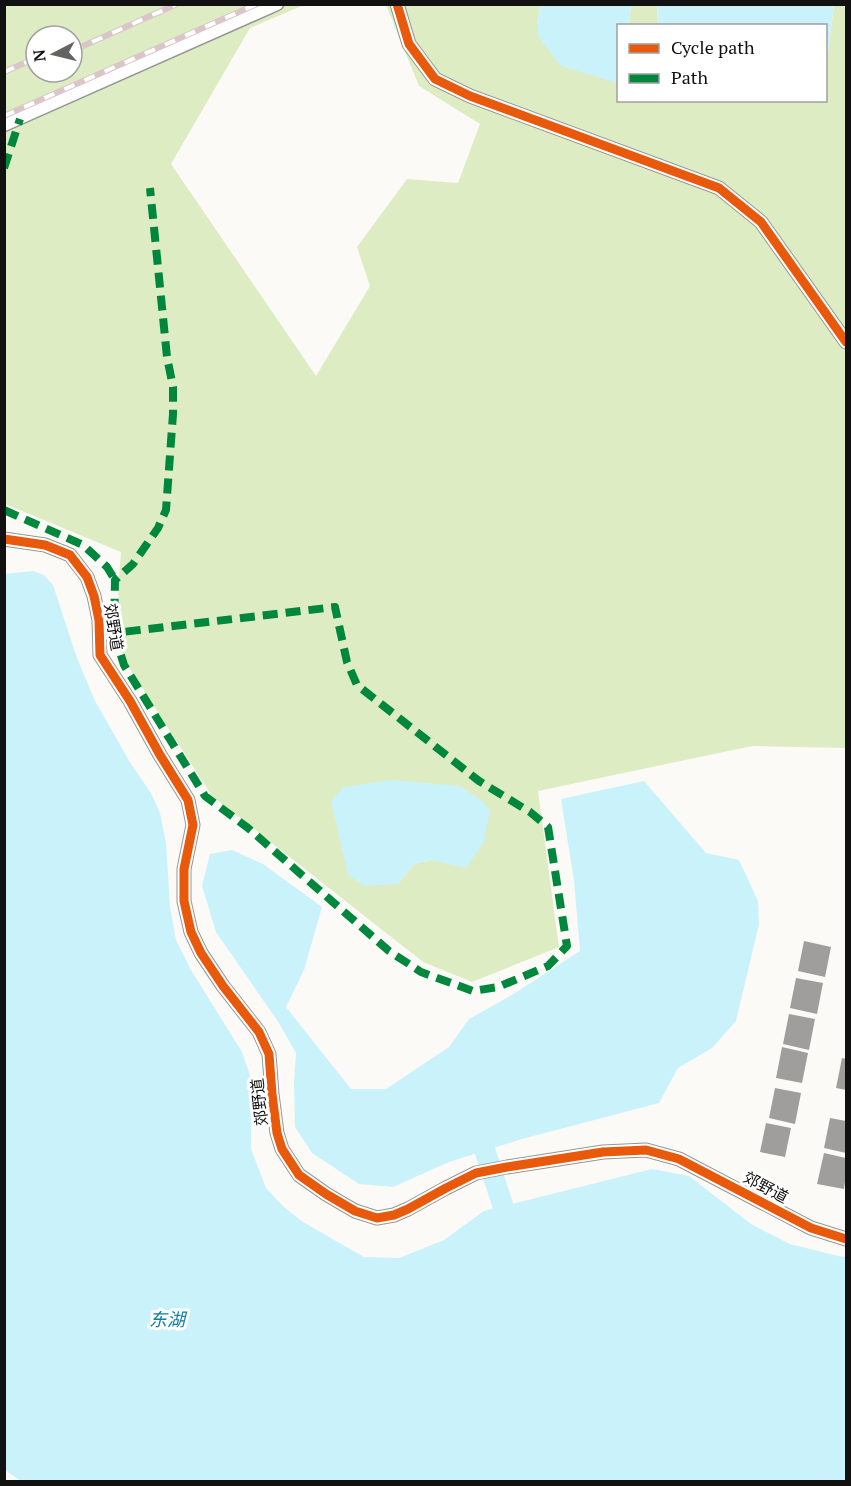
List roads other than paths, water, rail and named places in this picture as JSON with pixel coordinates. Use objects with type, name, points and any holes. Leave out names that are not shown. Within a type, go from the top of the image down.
[{"type":"street","points":[[4,125],[277,4]]},
{"type":"street","points":[[397,4],[409,44],[435,79],[470,96],[719,188],[760,222],[846,342]]},
{"type":"street","name":"郊野道","points":[[4,539],[45,545],[70,555],[87,577],[99,620],[100,655],[188,800],[194,825],[184,869],[184,901],[191,932],[222,986],[259,1032],[269,1054],[277,1133],[282,1149],[299,1175],[355,1211],[377,1218],[394,1215],[408,1209],[476,1173],[603,1152],[646,1150],[679,1159],[811,1228],[846,1239]]},
{"type":"water","points":[[541,5],[631,5],[629,24],[617,24],[617,83],[561,66],[539,38],[537,24]]},
{"type":"water","points":[[657,5],[834,5],[827,60],[827,24],[658,24]]},
{"type":"water","name":"东湖","points":[[33,571],[44,575],[53,585],[77,658],[95,701],[131,764],[151,793],[160,813],[166,843],[170,907],[176,940],[191,970],[242,1052],[253,1084],[251,1149],[266,1188],[284,1207],[303,1222],[364,1257],[399,1258],[444,1240],[484,1211],[652,1169],[689,1176],[751,1224],[790,1244],[846,1257],[846,1481],[22,1482],[5,1470],[4,574]]},
{"type":"water","points":[[392,780],[460,786],[482,801],[490,810],[484,842],[466,868],[432,860],[414,864],[398,884],[365,886],[348,875],[331,801],[344,787]]},
{"type":"water","points":[[644,781],[706,853],[739,860],[758,901],[759,924],[736,1021],[712,1048],[678,1068],[659,1103],[522,1139],[449,1162],[393,1187],[359,1184],[312,1153],[295,1127],[296,1053],[279,1023],[216,932],[202,886],[210,854],[232,850],[263,864],[322,907],[304,970],[286,1007],[351,1089],[386,1089],[449,1047],[469,1019],[512,995],[580,951],[574,881],[561,799]]},
{"type":"waterway","points":[[485,1151],[503,1206]]},
{"type":"railway","points":[[84,46],[177,4]]},
{"type":"railway","points":[[4,116],[257,4]]},
{"type":"railway","points":[[4,72],[24,63]]}]
